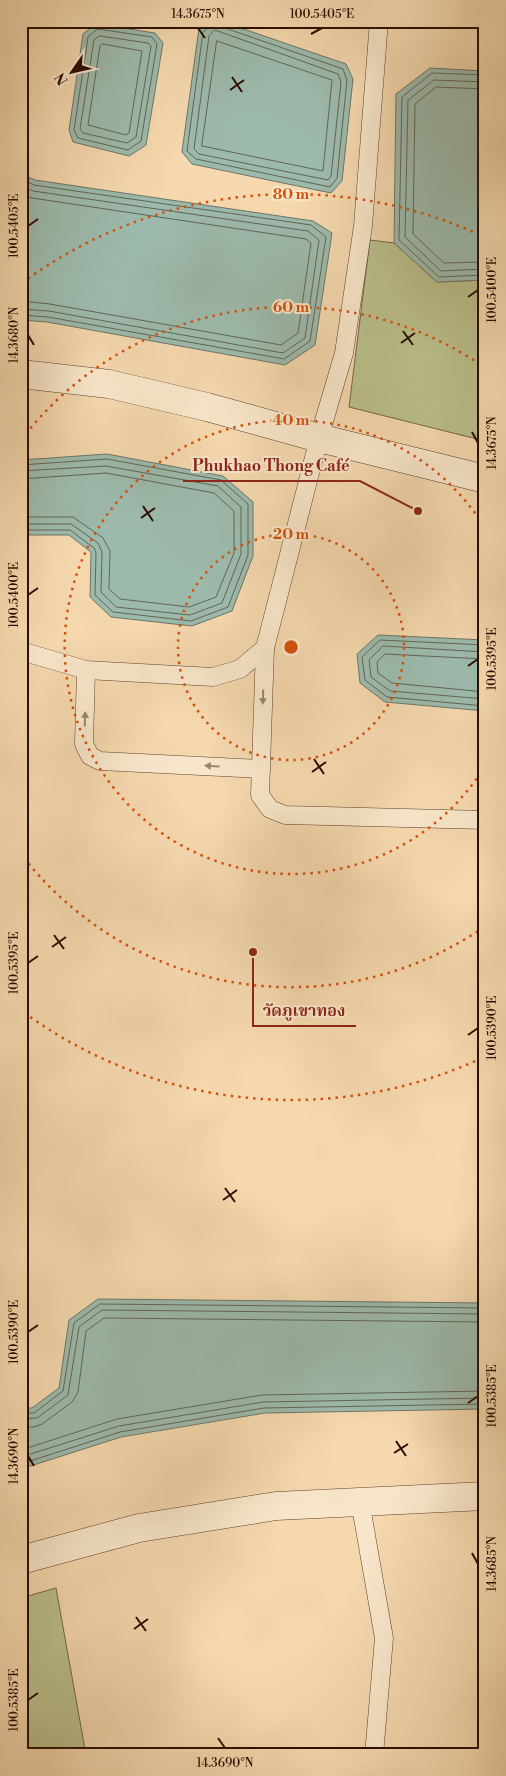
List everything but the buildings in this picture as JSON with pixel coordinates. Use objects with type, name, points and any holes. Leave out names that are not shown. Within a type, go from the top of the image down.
[{"type":"street","points":[[21,374],[109,384],[207,407],[319,438],[485,479]]},
{"type":"street","points":[[21,1560],[140,1528],[276,1506],[485,1496]]},
{"type":"lane","points":[[380,21],[363,226],[344,353],[319,438],[265,648],[260,795],[270,809],[285,815],[485,820]]},
{"type":"lane","points":[[21,651],[86,670],[213,677],[240,669],[265,648]]},
{"type":"lane","points":[[86,670],[84,744],[90,756],[100,761],[261,769]]},
{"type":"lane","points":[[360,1501],[384,1638],[374,1755]]},
{"type":"green space","points":[[370,240],[394,243],[437,282],[485,280],[485,441],[349,407]]},
{"type":"green space","points":[[56,1588],[86,1755],[21,1755],[21,1598]]},
{"type":"water","points":[[209,21],[220,21],[346,64],[353,79],[342,181],[331,193],[192,164],[182,152],[199,28]]},
{"type":"water","points":[[96,24],[155,33],[163,43],[146,145],[129,156],[73,142],[69,130],[83,34]]},
{"type":"water","points":[[430,68],[485,71],[485,280],[437,282],[394,243],[396,94]]},
{"type":"water","points":[[21,174],[35,180],[313,221],[332,233],[315,345],[285,365],[47,322],[21,320]]},
{"type":"water","points":[[107,454],[223,476],[253,502],[253,556],[232,611],[192,626],[111,617],[90,597],[91,552],[69,535],[21,535],[21,460]]},
{"type":"water","points":[[378,635],[485,640],[485,711],[385,702],[360,683],[357,654]]},
{"type":"water","points":[[98,1299],[485,1303],[485,1409],[265,1413],[121,1437],[21,1469],[21,1408],[32,1408],[59,1388],[69,1320]]},
{"type":"place","name":"Phukhao Thong Café","points":[[418,511]]},
{"type":"place","name":"วัดภูเขาทอง","points":[[253,952]]}]
